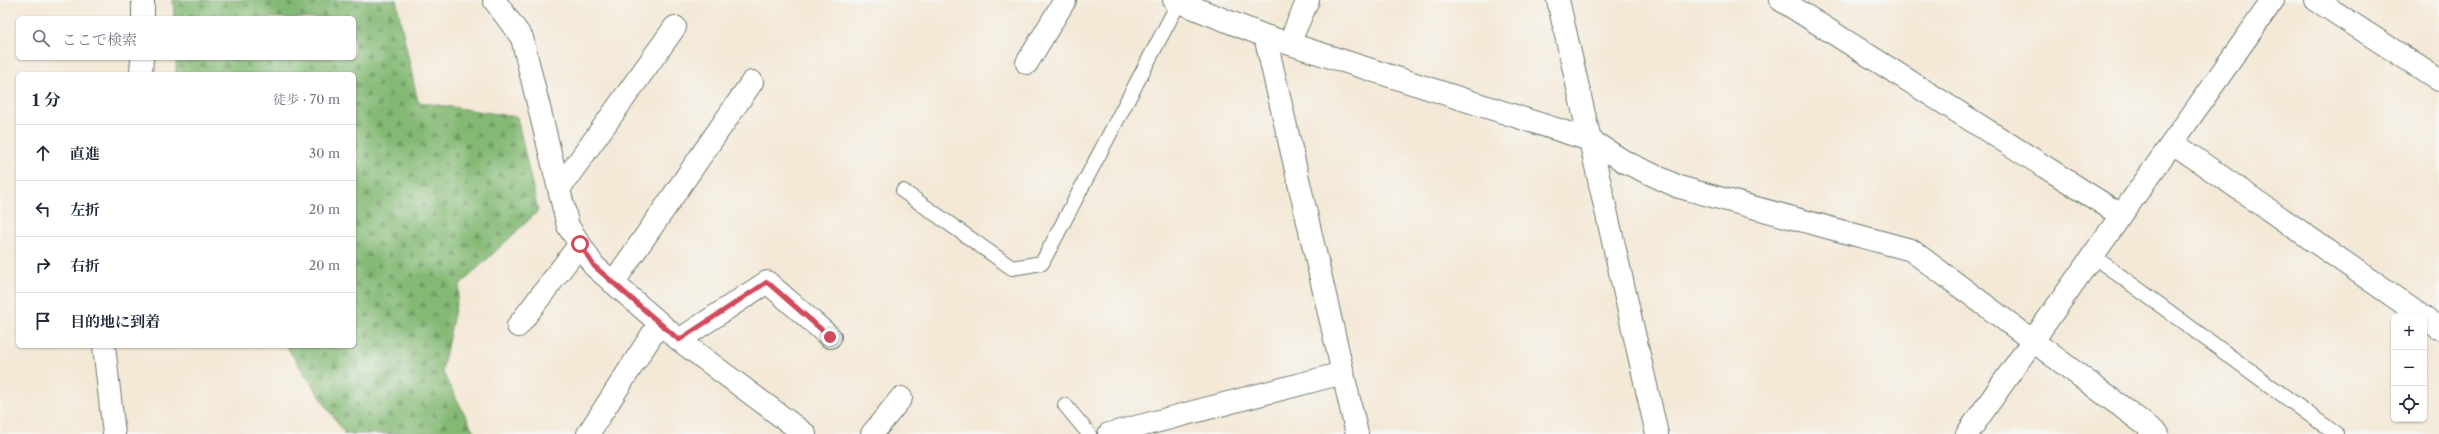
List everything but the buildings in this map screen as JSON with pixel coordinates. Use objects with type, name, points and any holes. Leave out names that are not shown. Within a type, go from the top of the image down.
[{"type":"street","points":[[142,16],[143,0]]},
{"type":"street","points":[[494,0],[522,38],[568,226],[594,266],[679,340],[805,434]]},
{"type":"street","points":[[1027,63],[1065,0]]},
{"type":"street","points":[[1289,43],[1308,0]]},
{"type":"street","points":[[1558,0],[1658,434]]},
{"type":"street","points":[[1781,0],[2121,215]]},
{"type":"street","points":[[1967,434],[2273,0]]},
{"type":"street","points":[[2316,0],[2439,80]]},
{"type":"street","points":[[1176,1],[1265,36],[1590,140],[1625,162],[1679,187],[1911,250],[2158,434]]},
{"type":"street","points":[[559,189],[675,27]]},
{"type":"street","points":[[1265,36],[1357,434]]},
{"type":"street","points":[[141,72],[142,60]]},
{"type":"street","points":[[613,283],[752,82]]},
{"type":"street","points":[[2172,143],[2420,314]]},
{"type":"street","points":[[518,326],[580,244]]},
{"type":"street","points":[[679,340],[767,282],[830,337]]},
{"type":"street","points":[[2427,319],[2439,328]]},
{"type":"street","points":[[588,434],[659,324]]},
{"type":"street","points":[[104,348],[114,434]]},
{"type":"street","points":[[1109,434],[1343,373]]},
{"type":"street","points":[[872,434],[901,398]]},
{"type":"lane","points":[[903,191],[1012,268],[1042,263],[1176,1]]},
{"type":"lane","points":[[2093,256],[2336,434]]},
{"type":"lane","points":[[1065,405],[1090,434]]},
{"type":"green space","points":[[173,0],[396,0],[418,102],[517,117],[538,211],[460,285],[442,371],[475,434],[345,434],[287,348],[356,348],[356,72],[176,72],[176,60],[356,60],[356,16],[174,16]]},
{"type":"route","points":[[580,244],[594,266],[679,340],[767,282],[830,337]]}]
